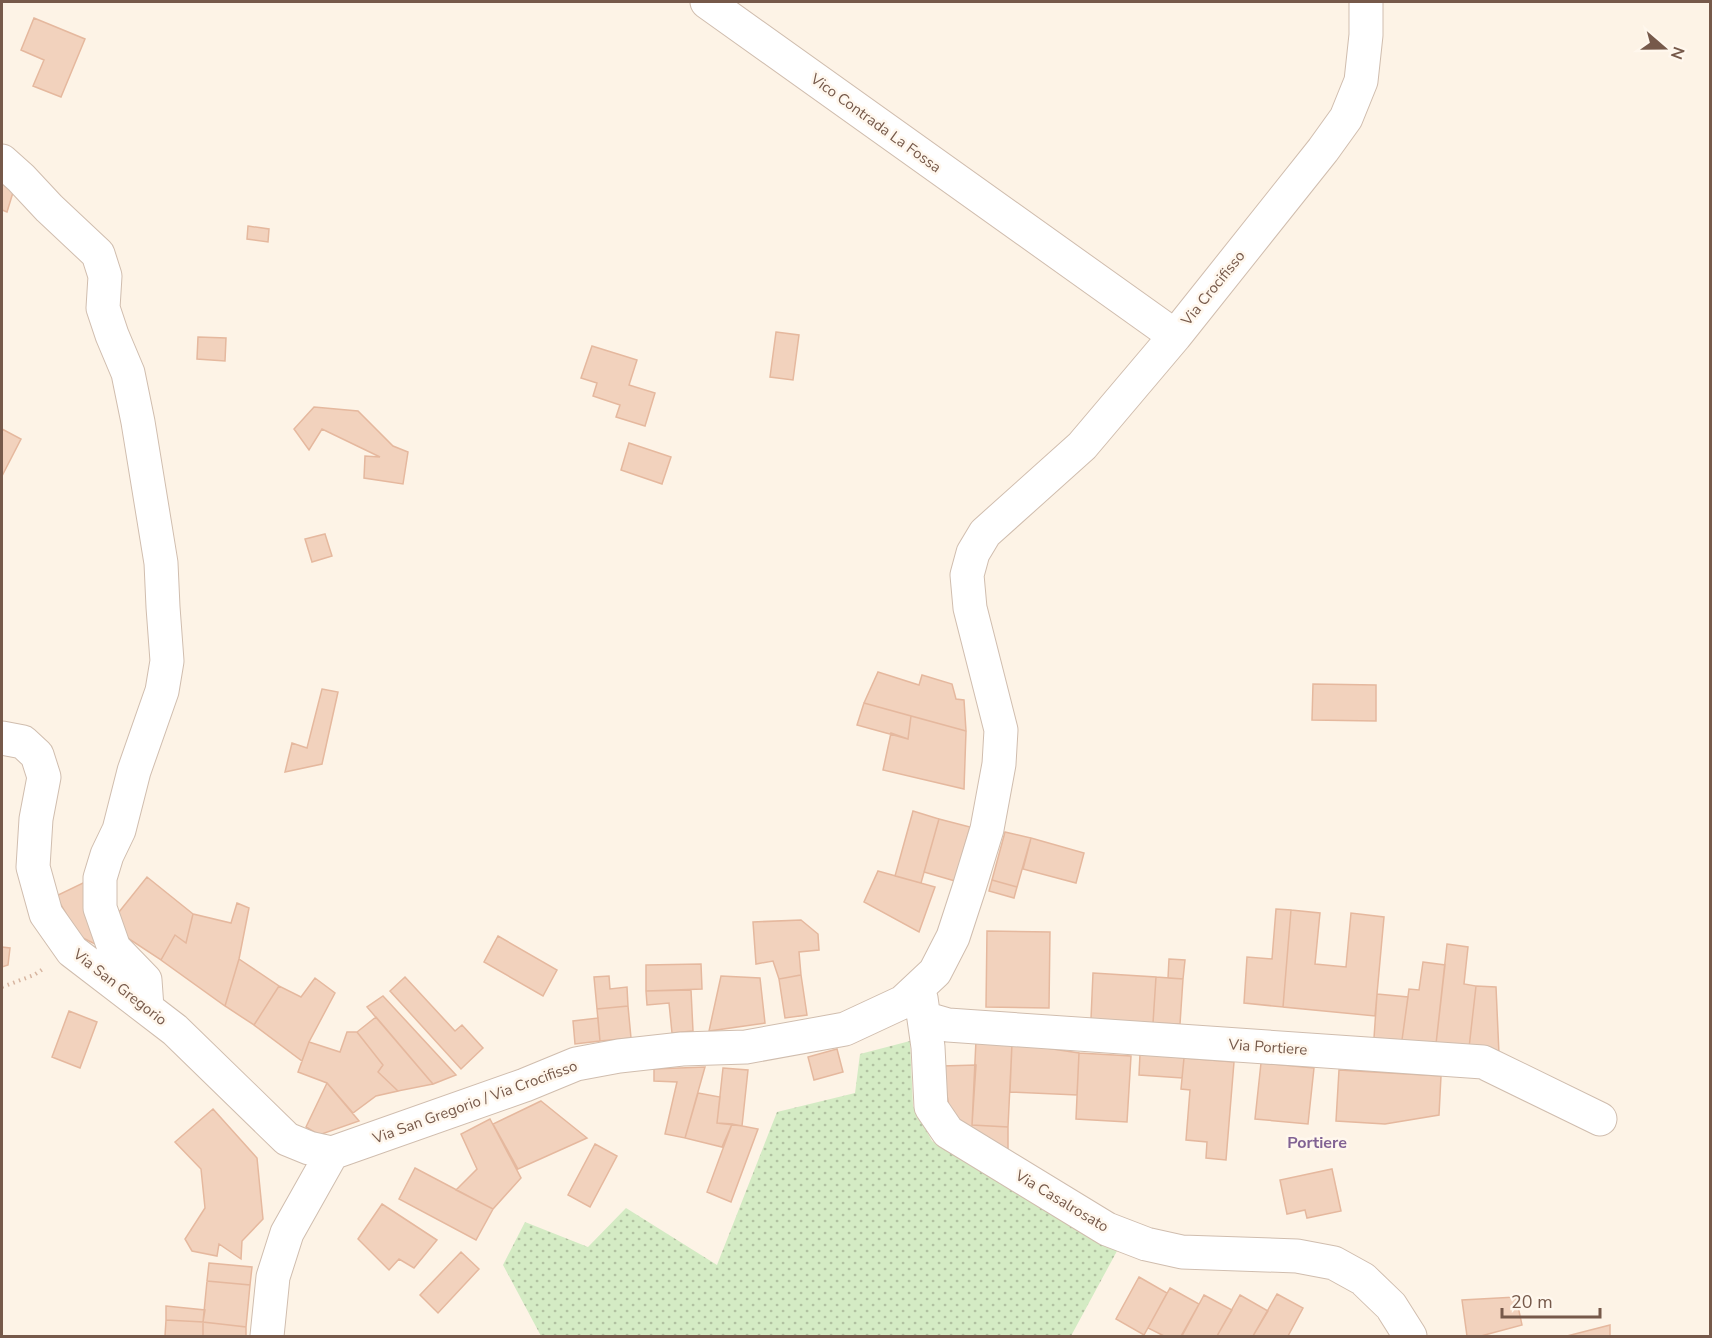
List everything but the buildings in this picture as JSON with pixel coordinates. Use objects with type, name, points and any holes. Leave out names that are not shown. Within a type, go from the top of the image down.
[{"type":"street","name":"Vico Contrada La Fossa","points":[[706,2],[1175,336]]},
{"type":"street","name":"Via Crocifisso","points":[[985,533],[1082,446],[1175,336],[1346,118],[1361,81],[1366,35],[1366,2]]},
{"type":"street","points":[[2,161],[98,254],[105,276],[103,308],[128,373],[138,422],[161,563],[167,661],[162,691],[134,771],[119,830],[107,855],[100,878],[100,908],[114,948],[145,980],[147,1008]]},
{"type":"street","name":"Via San Gregorio / Via Crocifisso","points":[[332,1154],[525,1085],[576,1064],[619,1056],[682,1049],[746,1047],[845,1029],[903,1002],[922,1002],[953,937],[987,829],[999,764],[1001,730],[970,608],[968,575],[974,553],[985,533]]},
{"type":"street","name":"Via San Gregorio","points":[[2,738],[23,742],[37,755],[44,777],[36,819],[33,867],[46,914],[72,951],[176,1030],[287,1139],[309,1149],[332,1154]]},
{"type":"street","name":"Via Portiere","points":[[922,1002],[948,1025],[1483,1062],[1600,1119]]},
{"type":"street","name":"Via Casalrosato","points":[[922,1002],[928,1047],[931,1107],[948,1132],[1107,1229],[1146,1244],[1182,1252],[1297,1256],[1334,1263],[1363,1280],[1384,1299],[1410,1336]]},
{"type":"street","points":[[267,1336],[273,1277],[287,1233],[332,1154]]},
{"type":"path","points":[[2,987],[34,975],[72,951]]},
{"type":"green space","points":[[910,1041],[913,1106],[932,1141],[1117,1251],[1071,1336],[541,1336],[503,1265],[525,1222],[588,1247],[626,1208],[717,1265],[777,1112],[855,1093],[860,1054]]},
{"type":"district","name":"Portiere","points":[[1317,1143]]}]
